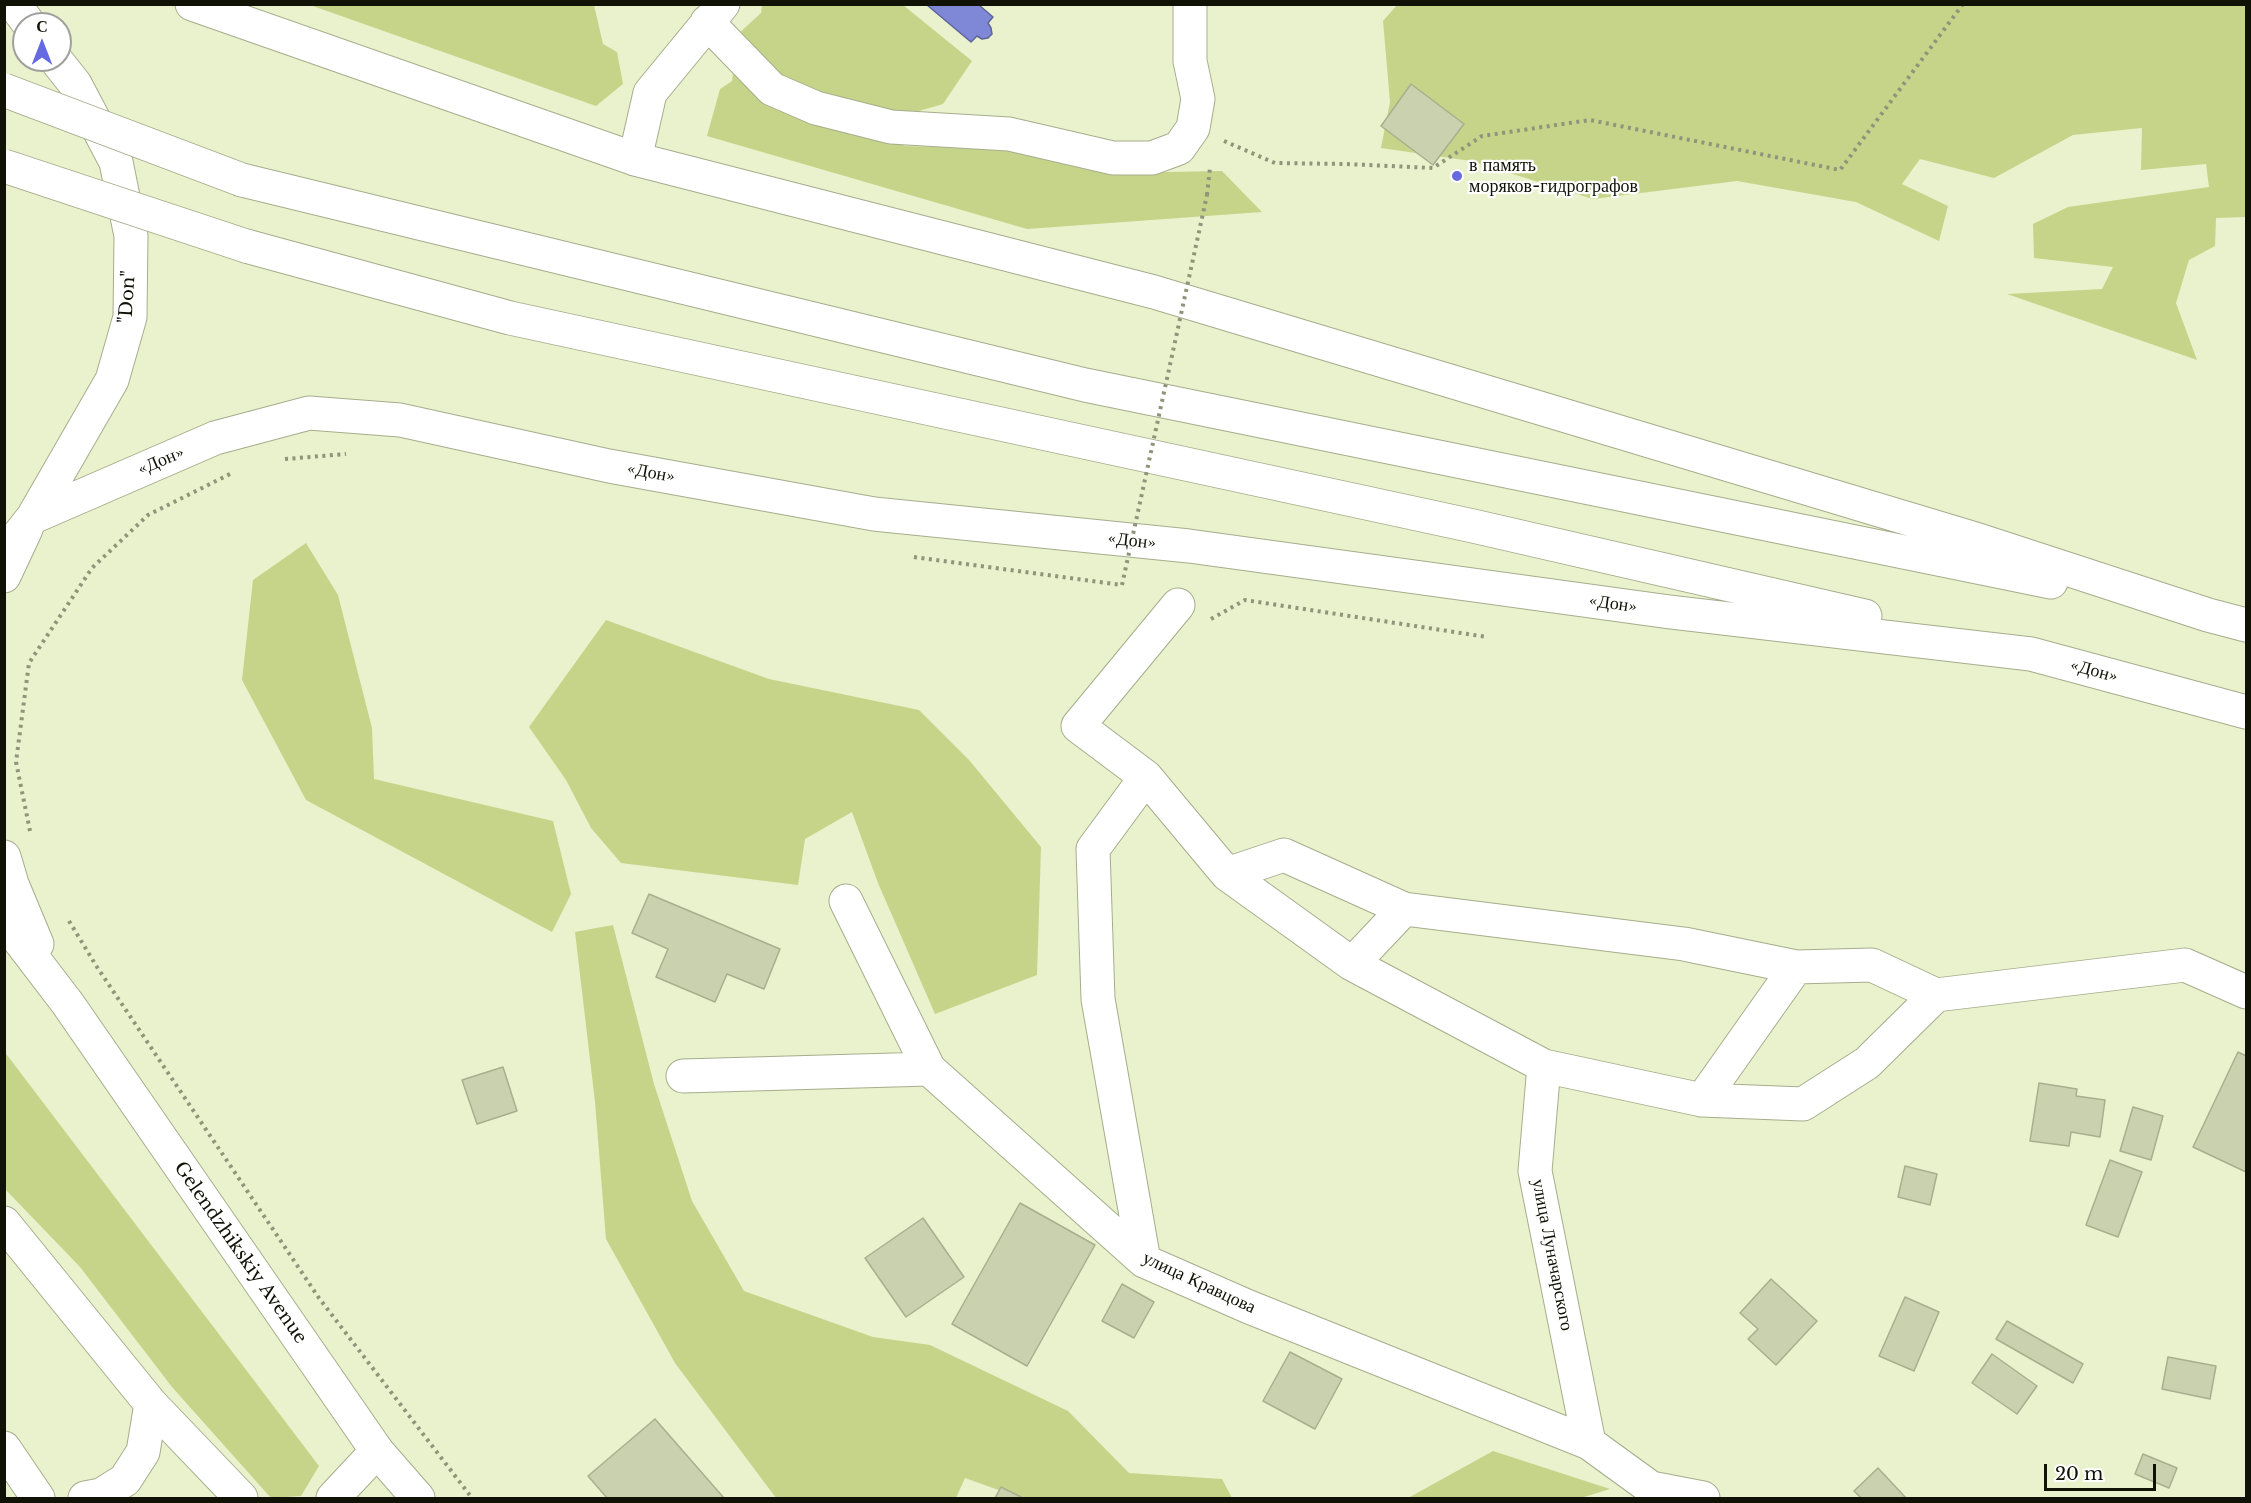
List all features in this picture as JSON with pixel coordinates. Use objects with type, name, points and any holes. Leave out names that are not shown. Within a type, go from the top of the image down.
[{"type":"main road","points":[[192,4],[635,159],[1154,292],[1960,534],[2208,615]]},
{"type":"main road","points":[[635,159],[651,93],[715,14],[772,89],[816,108],[891,127],[1009,134],[1113,158],[1152,158],[1179,148],[1193,128],[1198,99],[1190,61],[1190,4]]},
{"type":"main road","name":"\"Don\"","points":[[4,555],[33,517],[112,380],[129,317],[131,236],[116,162],[75,84],[66,72]]},
{"type":"main road","points":[[4,90],[242,180],[1085,384],[2208,615],[2247,625]]},
{"type":"main road","points":[[4,166],[246,246],[510,318],[1485,529],[2031,654]]},
{"type":"main road","name":"«Дон»","points":[[33,517],[215,438],[309,413],[400,420],[609,466],[874,514],[1189,546],[1670,612],[2031,654],[2247,712]]},
{"type":"main road","points":[[4,576],[33,517]]},
{"type":"main road","points":[[1178,605],[1078,726],[1146,777],[1227,874],[1352,964],[1544,1066],[1702,1101],[1803,1104],[1867,1063],[1936,995]]},
{"type":"main road","points":[[1144,1261],[1098,999],[1093,849],[1146,777]]},
{"type":"main road","points":[[1227,874],[1284,855],[1404,909],[1684,944],[1796,967],[1872,965],[1936,995],[2185,965],[2247,992]]},
{"type":"main road","name":"Gelendzhikskiy Avenue","points":[[4,857],[12,884],[38,945],[68,1004]]},
{"type":"main road","name":"улица Кравцова","points":[[846,901],[929,1069],[1144,1261],[1260,1312],[1589,1443],[1650,1493]]},
{"type":"main road","points":[[1352,964],[1404,909]]},
{"type":"main road","name":"Gelendzhikskiy Avenue","points":[[4,920],[68,1004],[377,1451],[418,1498]]},
{"type":"main road","points":[[1702,1101],[1796,967]]},
{"type":"main road","name":"улица Луначарского","points":[[1544,1066],[1535,1170],[1589,1443]]},
{"type":"main road","points":[[683,1076],[929,1069]]},
{"type":"main road","points":[[8,1232],[151,1404],[241,1498]]},
{"type":"main road","points":[[85,1498],[101,1495],[126,1480],[143,1452],[151,1404]]},
{"type":"main road","points":[[4,1448],[45,1496]]},
{"type":"main road","points":[[333,1498],[377,1451]]},
{"type":"main road","points":[[1650,1493],[1702,1498]]},
{"type":"path","points":[[1193,128],[1275,163],[1433,168],[1482,136],[1590,120],[1840,170],[1963,4]]},
{"type":"path","points":[[910,557],[1122,585],[1207,195],[1211,159]]},
{"type":"path","points":[[278,460],[355,454]]},
{"type":"path","points":[[31,836],[16,762],[29,663],[92,568],[148,515],[236,471]]},
{"type":"path","points":[[1208,621],[1245,600],[1487,636]]},
{"type":"path","points":[[67,918],[97,967],[319,1298],[472,1498]]},
{"type":"green space","points":[[310,5],[594,5],[603,44],[617,52],[623,84],[596,106]]},
{"type":"green space","points":[[762,5],[903,5],[972,61],[943,104],[912,113],[904,146],[1010,149],[1114,173],[1222,171],[1262,212],[1027,229],[707,136],[720,89],[732,81],[738,34],[761,13]]},
{"type":"green space","points":[[1397,5],[2246,5],[2246,217],[2216,218],[2215,246],[2189,260],[2176,303],[2197,360],[2007,294],[2102,289],[2113,267],[2034,258],[2033,224],[2068,207],[2209,187],[2206,164],[2141,170],[2142,128],[2073,135],[1994,178],[1920,159],[1902,184],[1948,206],[1939,241],[1856,202],[1737,181],[1593,199],[1471,161],[1381,148],[1390,102],[1383,21]]},
{"type":"green space","points":[[306,543],[338,595],[372,728],[374,779],[553,821],[571,894],[552,932],[306,800],[242,680],[253,580]]},
{"type":"green space","points":[[606,620],[769,679],[919,710],[969,760],[1041,847],[1037,975],[935,1014],[878,883],[852,812],[805,839],[798,885],[621,863],[591,828],[566,780],[529,727]]},
{"type":"green space","points":[[613,925],[654,1084],[692,1201],[744,1291],[873,1337],[930,1345],[1068,1411],[1129,1473],[1222,1479],[1232,1498],[1021,1498],[965,1478],[956,1498],[776,1498],[675,1363],[606,1239],[595,1102],[575,932]]},
{"type":"green space","points":[[4,1051],[319,1466],[301,1496],[271,1498],[172,1387],[80,1267],[5,1189]]},
{"type":"green space","points":[[1493,1451],[1610,1489],[1581,1498],[1408,1498]]},
{"type":"water","points":[[927,5],[979,5],[993,17],[988,23],[992,34],[982,39],[977,36],[971,42]]},
{"type":"building","points":[[1411,84],[1464,124],[1433,165],[1381,126]]},
{"type":"building","points":[[649,894],[780,949],[764,989],[727,974],[715,1002],[656,977],[668,949],[632,933]]},
{"type":"building","points":[[2238,1052],[2246,1056],[2246,1172],[2193,1147]]},
{"type":"building","points":[[503,1067],[517,1111],[477,1124],[462,1080]]},
{"type":"building","points":[[2039,1083],[2077,1089],[2076,1096],[2105,1100],[2100,1137],[2071,1132],[2069,1146],[2030,1141]]},
{"type":"building","points":[[2133,1107],[2163,1116],[2151,1160],[2120,1151]]},
{"type":"building","points":[[2110,1160],[2142,1172],[2118,1237],[2086,1225]]},
{"type":"building","points":[[1905,1166],[1937,1174],[1930,1205],[1898,1197]]},
{"type":"building","points":[[1020,1203],[1095,1245],[1027,1366],[952,1324]]},
{"type":"building","points":[[923,1218],[964,1277],[906,1317],[865,1258]]},
{"type":"building","points":[[1771,1279],[1817,1321],[1776,1365],[1748,1339],[1758,1329],[1740,1313]]},
{"type":"building","points":[[1122,1284],[1154,1302],[1134,1338],[1102,1321]]},
{"type":"building","points":[[1905,1297],[1939,1312],[1914,1371],[1879,1356]]},
{"type":"building","points":[[2007,1321],[2083,1364],[2073,1383],[1996,1339]]},
{"type":"building","points":[[1290,1352],[1342,1379],[1315,1429],[1263,1401]]},
{"type":"building","points":[[1992,1354],[2037,1386],[2017,1414],[1972,1383]]},
{"type":"building","points":[[2168,1357],[2216,1366],[2210,1399],[2162,1389]]},
{"type":"building","points":[[655,1419],[724,1498],[607,1498],[588,1476]]},
{"type":"building","points":[[2143,1454],[2177,1468],[2169,1488],[2135,1474]]},
{"type":"building","points":[[1878,1468],[1906,1498],[1861,1498],[1854,1491]]},
{"type":"building","points":[[1001,1487],[1023,1498],[995,1498]]},
{"type":"place","name":"в память моряков-гидрографов","points":[[1457,176]]}]
